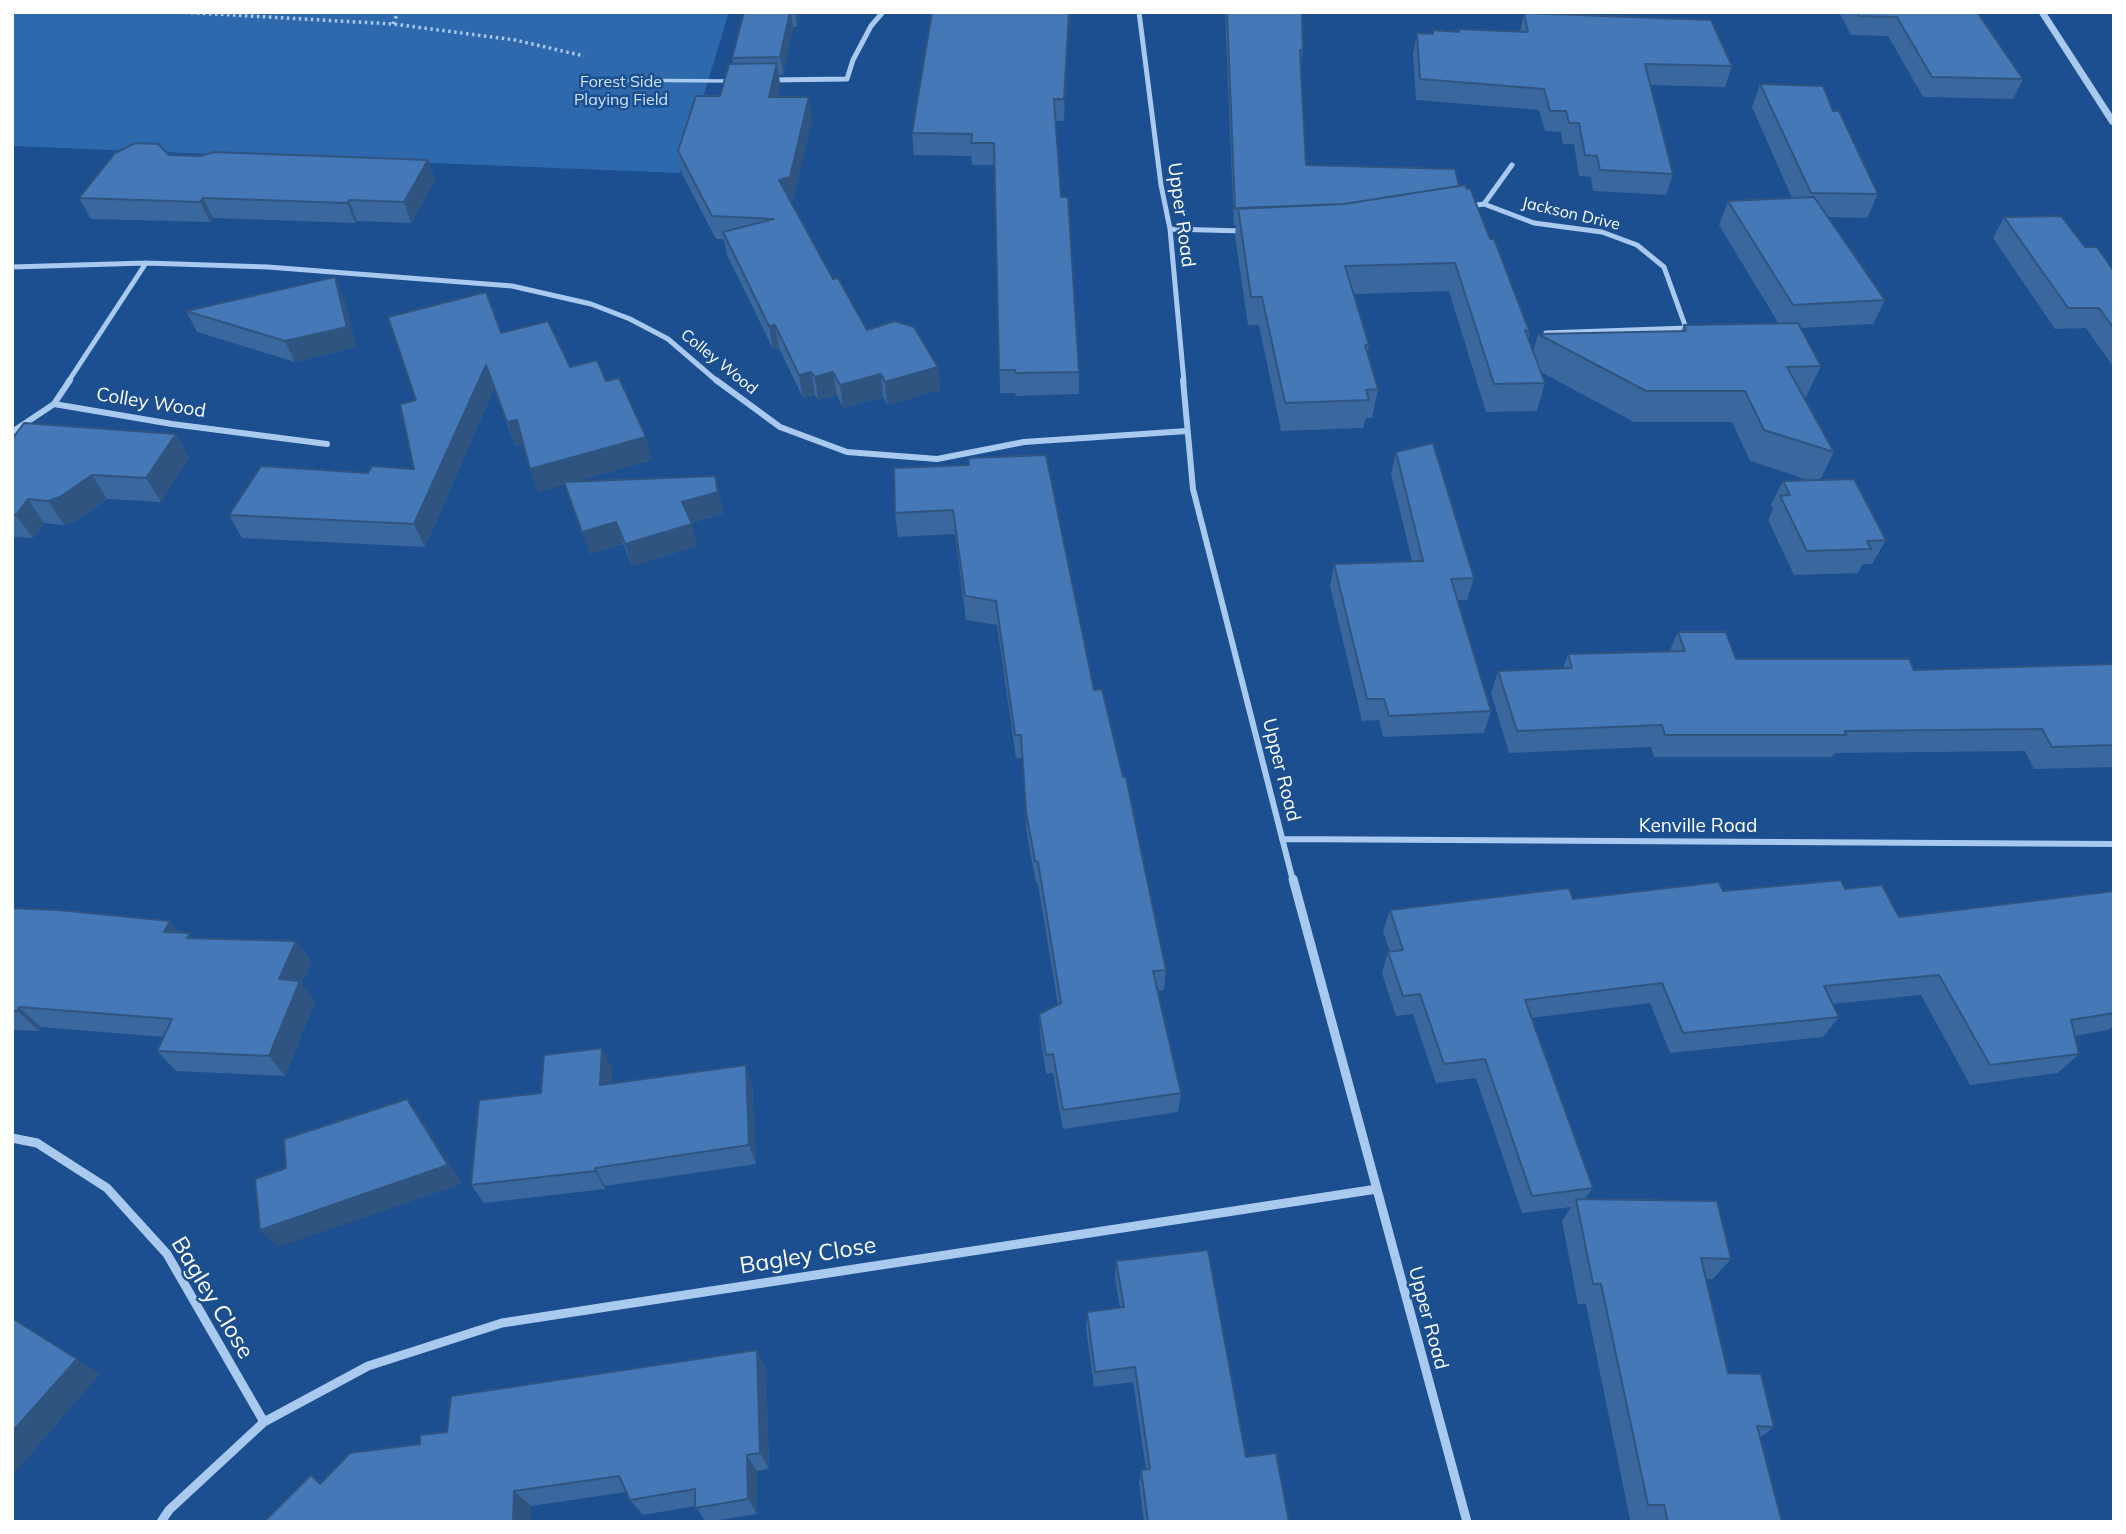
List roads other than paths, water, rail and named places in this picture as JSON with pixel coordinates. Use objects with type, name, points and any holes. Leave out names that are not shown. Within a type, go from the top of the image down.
[{"type":"street","points":[[758,80],[847,79],[865,37],[883,12]]},
{"type":"street","name":"Upper Road","points":[[1139,12],[1161,185],[1170,229],[1193,489],[1282,839],[1466,1522]]},
{"type":"street","points":[[2042,12],[2114,124]]},
{"type":"street","name":"Jackson Drive","points":[[1484,204],[1512,165]]},
{"type":"street","name":"Jackson Drive","points":[[1457,208],[1484,204],[1534,223],[1602,232],[1637,246],[1664,267],[1686,328]]},
{"type":"street","points":[[1170,229],[1252,231]]},
{"type":"street","name":"Colley Wood","points":[[12,267],[146,263],[391,275],[512,286],[591,304],[630,318],[668,339],[729,391],[780,427],[847,452],[937,459],[1024,442],[1187,431]]},
{"type":"street","name":"Colley Wood","points":[[12,432],[54,404],[146,263]]},
{"type":"street","points":[[1546,333],[1699,328]]},
{"type":"street","name":"Colley Wood","points":[[54,404],[172,424],[327,444]]},
{"type":"street","name":"Kenville Road","points":[[1282,839],[2114,844]]},
{"type":"street","name":"Bagley Close","points":[[12,1138],[37,1143],[107,1188],[167,1254],[264,1422]]},
{"type":"street","name":"Bagley Close","points":[[161,1522],[169,1510],[264,1422],[368,1366],[502,1323],[1377,1189]]},
{"type":"lane","points":[[606,80],[732,81]]},
{"type":"park label","name":"Forest Side Playing Field","points":[[621,91]]}]
